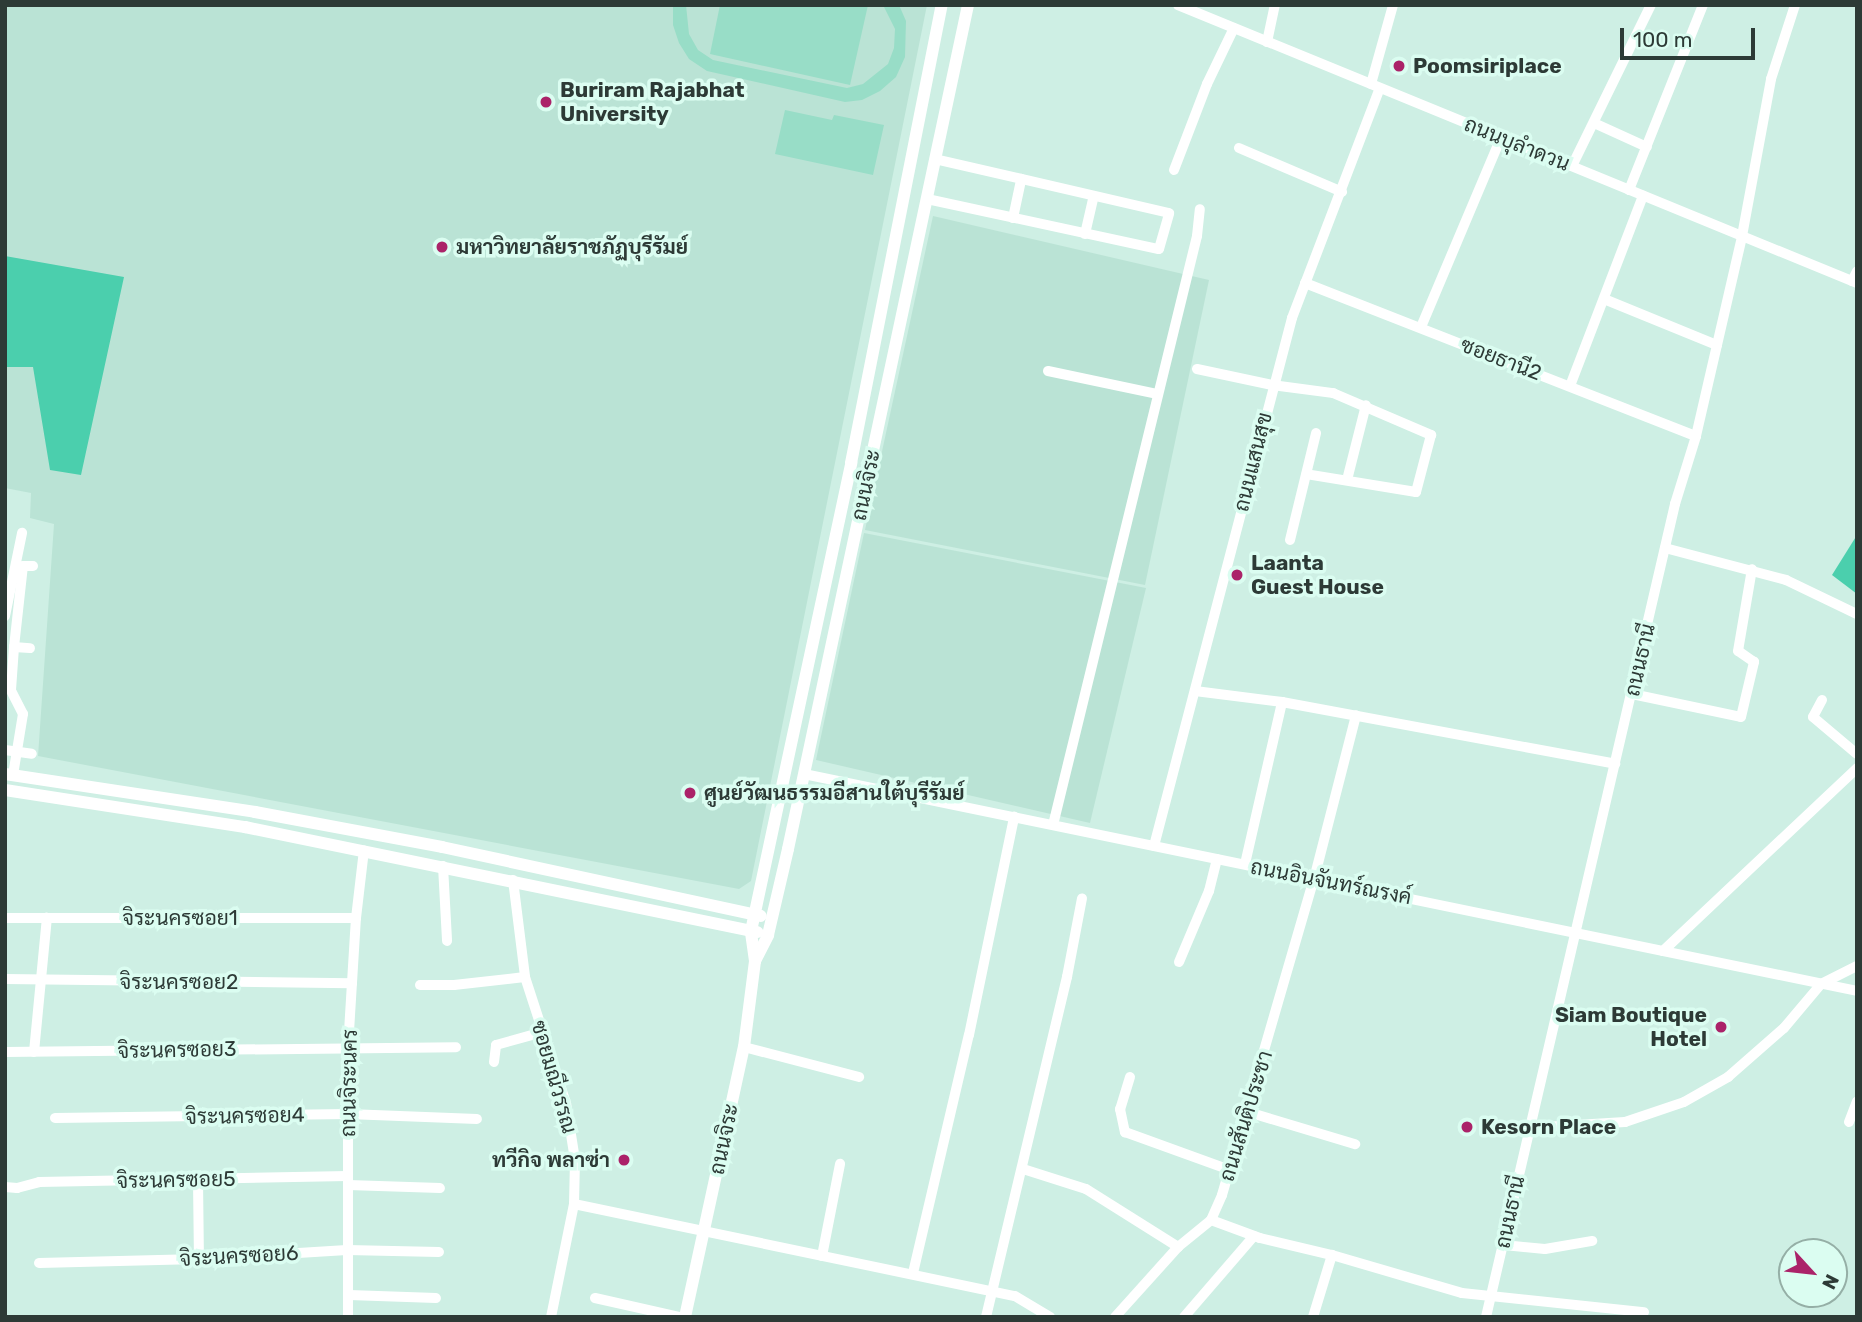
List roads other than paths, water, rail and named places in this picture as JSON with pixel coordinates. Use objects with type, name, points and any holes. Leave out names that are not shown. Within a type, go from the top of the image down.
[{"type":"main road","name":"ถนนจิระ","points":[[685,1317],[744,1047],[755,961],[751,931],[754,914],[855,441],[943,5]]},
{"type":"main road","name":"ถนนจิระ","points":[[755,961],[768,935],[804,774],[968,5]]},
{"type":"main road","points":[[855,441],[862,451],[869,451],[875,445]]},
{"type":"main road","points":[[850,463],[853,458],[862,456],[868,458],[871,466]]},
{"type":"main road","points":[[9,775],[255,812],[442,847],[771,918]]},
{"type":"main road","points":[[5,790],[245,827],[513,880],[768,935]]},
{"type":"street","name":"ถนนบุลำดวน","points":[[1178,5],[1643,196],[1855,279]]},
{"type":"street","points":[[1266,41],[1275,5]]},
{"type":"street","name":"ถนนแสนสุข","points":[[1154,846],[1272,385],[1305,283],[1342,192],[1376,86],[1393,5]]},
{"type":"street","points":[[1572,166],[1651,5]]},
{"type":"street","points":[[1629,190],[1703,5]]},
{"type":"street","name":"ถนนธานี","points":[[1486,1317],[1665,548],[1696,436],[1717,345],[1742,236],[1771,79],[1795,5]]},
{"type":"street","points":[[1174,170],[1207,84],[1234,28]]},
{"type":"street","points":[[1594,122],[1647,147]]},
{"type":"street","points":[[1421,327],[1501,138]]},
{"type":"street","points":[[1239,148],[1342,192]]},
{"type":"street","points":[[927,199],[1159,249],[1169,213],[935,159]]},
{"type":"street","points":[[1013,218],[1021,179]]},
{"type":"street","points":[[1085,234],[1094,196]]},
{"type":"street","points":[[1570,386],[1643,196]]},
{"type":"street","points":[[1053,825],[1197,236],[1200,209]]},
{"type":"street","name":"ซอยธานี2","points":[[1305,283],[1696,436]]},
{"type":"street","points":[[1604,299],[1717,345]]},
{"type":"street","points":[[1197,369],[1272,385],[1333,393],[1431,435],[1416,492],[1306,474]]},
{"type":"street","points":[[1048,371],[1157,394]]},
{"type":"street","points":[[1347,480],[1366,405]]},
{"type":"street","points":[[1290,540],[1316,433]]},
{"type":"street","points":[[5,616],[8,589],[22,533]]},
{"type":"street","points":[[1665,548],[1786,580],[1857,614]]},
{"type":"street","points":[[9,775],[17,752],[23,714],[10,690],[23,566],[33,566]]},
{"type":"street","points":[[1632,694],[1741,717],[1754,663],[1738,651],[1752,569]]},
{"type":"street","points":[[14,647],[30,648]]},
{"type":"street","points":[[1195,691],[1282,702],[1615,764]]},
{"type":"street","points":[[1822,700],[1814,717],[1857,754]]},
{"type":"street","points":[[1245,864],[1282,702]]},
{"type":"street","name":"ถนนสันติประชา","points":[[1115,1317],[1178,1247],[1211,1220],[1248,1112],[1314,879],[1356,715]]},
{"type":"street","points":[[5,750],[32,754]]},
{"type":"street","points":[[1663,951],[1856,769]]},
{"type":"street","name":"ถนนอินจันทร์ณรงค์","points":[[804,774],[1857,991]]},
{"type":"street","points":[[913,1273],[969,1035],[1014,817]]},
{"type":"street","name":"ถนนจิระนคร","points":[[348,1317],[348,1048],[356,918],[364,850]]},
{"type":"street","points":[[1179,962],[1209,891],[1217,859]]},
{"type":"street","points":[[443,866],[447,941]]},
{"type":"street","name":"ซอยมณีวรรณ","points":[[513,880],[525,977],[566,1103],[575,1160],[574,1204],[551,1317]]},
{"type":"street","points":[[986,1317],[995,1292],[1082,898]]},
{"type":"street","name":"จิระนครซอย1","points":[[5,918],[356,918]]},
{"type":"street","points":[[34,1052],[47,918]]},
{"type":"street","points":[[1528,1128],[1625,1122],[1684,1102],[1728,1077],[1784,1028],[1821,984],[1857,966]]},
{"type":"street","points":[[420,985],[454,985],[525,977]]},
{"type":"street","name":"จิระนครซอย2","points":[[5,979],[352,983]]},
{"type":"street","points":[[494,1062],[496,1045],[543,1032]]},
{"type":"street","name":"จิระนครซอย3","points":[[5,1052],[456,1047]]},
{"type":"street","points":[[744,1047],[859,1077]]},
{"type":"street","points":[[1130,1077],[1120,1109],[1125,1132],[1230,1170]]},
{"type":"street","points":[[1849,1122],[1857,1101]]},
{"type":"street","points":[[1248,1112],[1355,1144]]},
{"type":"street","name":"จิระนครซอย4","points":[[55,1118],[348,1115],[477,1119]]},
{"type":"street","points":[[822,1256],[840,1164]]},
{"type":"street","points":[[1023,1169],[1086,1189],[1178,1247]]},
{"type":"street","points":[[198,1180],[199,1259]]},
{"type":"street","name":"จิระนครซอย5","points":[[5,1187],[17,1188],[39,1182],[348,1180],[440,1188]]},
{"type":"street","points":[[574,1204],[1015,1296],[1051,1317]]},
{"type":"street","points":[[1211,1220],[1254,1236],[1489,1298],[1644,1312]]},
{"type":"street","points":[[1184,1317],[1254,1236]]},
{"type":"street","points":[[1504,1245],[1545,1249],[1592,1241]]},
{"type":"street","name":"จิระนครซอย6","points":[[39,1263],[199,1259],[347,1250],[439,1252]]},
{"type":"street","points":[[1312,1317],[1332,1255]]},
{"type":"street","points":[[349,1295],[436,1298]]},
{"type":"street","points":[[595,1298],[679,1317]]},
{"type":"place","name":"Poomsiriplace","points":[[1399,66]]},
{"type":"place","name":"Buriram Rajabhat University","points":[[546,102]]},
{"type":"place","name":"มหาวิทยาลัยราชภัฏบุรีรัมย์","points":[[442,247]]},
{"type":"place","name":"Laanta Guest House","points":[[1237,575]]},
{"type":"place","name":"ศูนย์วัฒนธรรมอีสานใต้บุรีรัมย์","points":[[690,793]]},
{"type":"place","name":"Siam Boutique Hotel","points":[[1721,1027]]},
{"type":"place","name":"Kesorn Place","points":[[1467,1127]]},
{"type":"place","name":"ทวีกิจ พลาซ่า","points":[[624,1160]]}]
